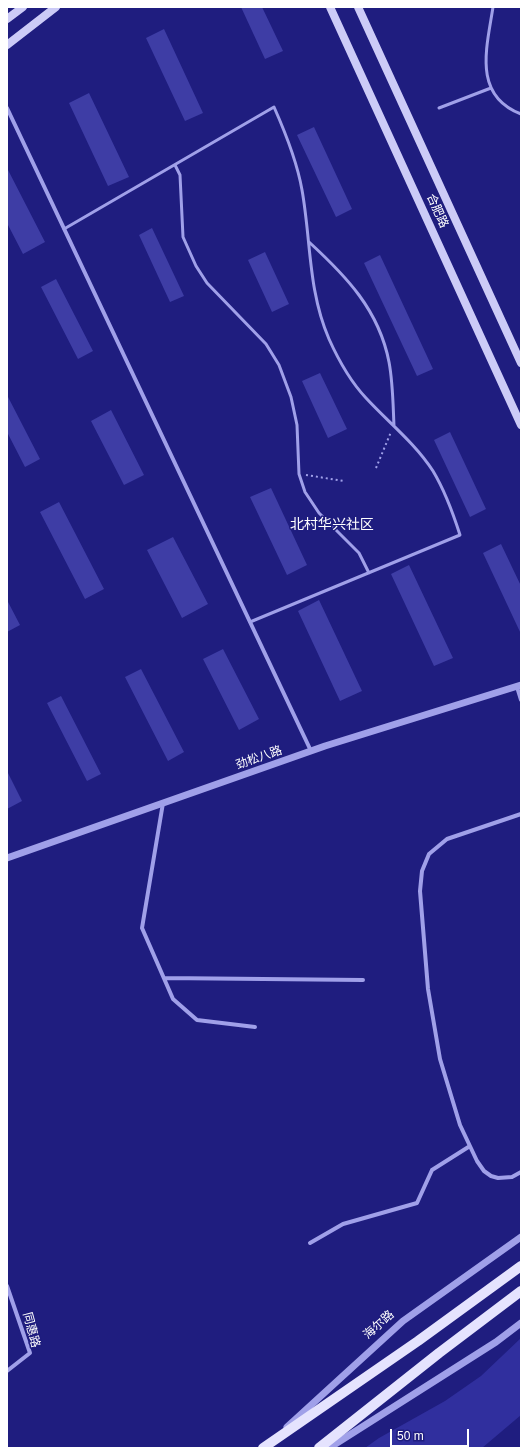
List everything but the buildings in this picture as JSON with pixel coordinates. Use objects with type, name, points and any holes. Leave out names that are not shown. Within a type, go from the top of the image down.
[{"type":"main road","points":[[7,19],[23,7]]},
{"type":"main road","points":[[7,45],[56,7]]},
{"type":"main road","name":"合肥路","points":[[330,7],[521,425]]},
{"type":"main road","name":"合肥路","points":[[358,7],[521,363]]},
{"type":"main road","name":"海尔路","points":[[265,1447],[418,1341],[521,1266]]},
{"type":"main road","points":[[319,1448],[439,1353],[521,1291]]},
{"type":"street","points":[[7,108],[311,751]]},
{"type":"street","points":[[519,686],[521,700]]},
{"type":"street","name":"劲松八路","points":[[7,858],[311,751],[519,686]]},
{"type":"street","points":[[163,803],[142,928],[173,999],[197,1020],[255,1028]]},
{"type":"street","points":[[521,814],[447,839],[429,854],[422,871],[420,891],[428,989],[438,1051],[460,1124],[477,1161],[484,1171],[491,1176],[504,1178],[521,1172]]},
{"type":"street","points":[[164,978],[363,980]]},
{"type":"street","points":[[310,1243],[343,1224],[417,1203],[432,1170],[470,1146]]},
{"type":"street","name":"海尔路","points":[[265,1447],[403,1321],[521,1237]]},
{"type":"street","name":"同惠路","points":[[7,1286],[30,1354],[7,1371]]},
{"type":"street","points":[[329,1448],[496,1342],[521,1323]]},
{"type":"lane","points":[[493,7],[486,72],[491,88],[504,106],[521,114]]},
{"type":"lane","points":[[439,108],[491,88]]},
{"type":"lane","points":[[64,229],[274,107],[291,146],[302,190],[314,289],[329,338],[345,369],[364,396],[416,449],[433,471],[451,508],[460,535],[250,622]]},
{"type":"lane","points":[[175,165],[180,175],[183,237],[196,266],[207,283],[266,344],[278,365],[291,397],[297,425],[299,474],[305,492],[319,513],[359,553],[369,573]]},
{"type":"lane","points":[[308,241],[351,283],[370,310],[384,343],[389,362],[394,426]]},
{"type":"path","points":[[376,468],[394,426]]},
{"type":"path","points":[[299,474],[344,481]]},
{"type":"shaded area","points":[[521,1338],[521,1415],[482,1448],[365,1448],[379,1438],[445,1401],[481,1376]]},
{"type":"district","name":"北村华兴社区","points":[[332,525]]}]
